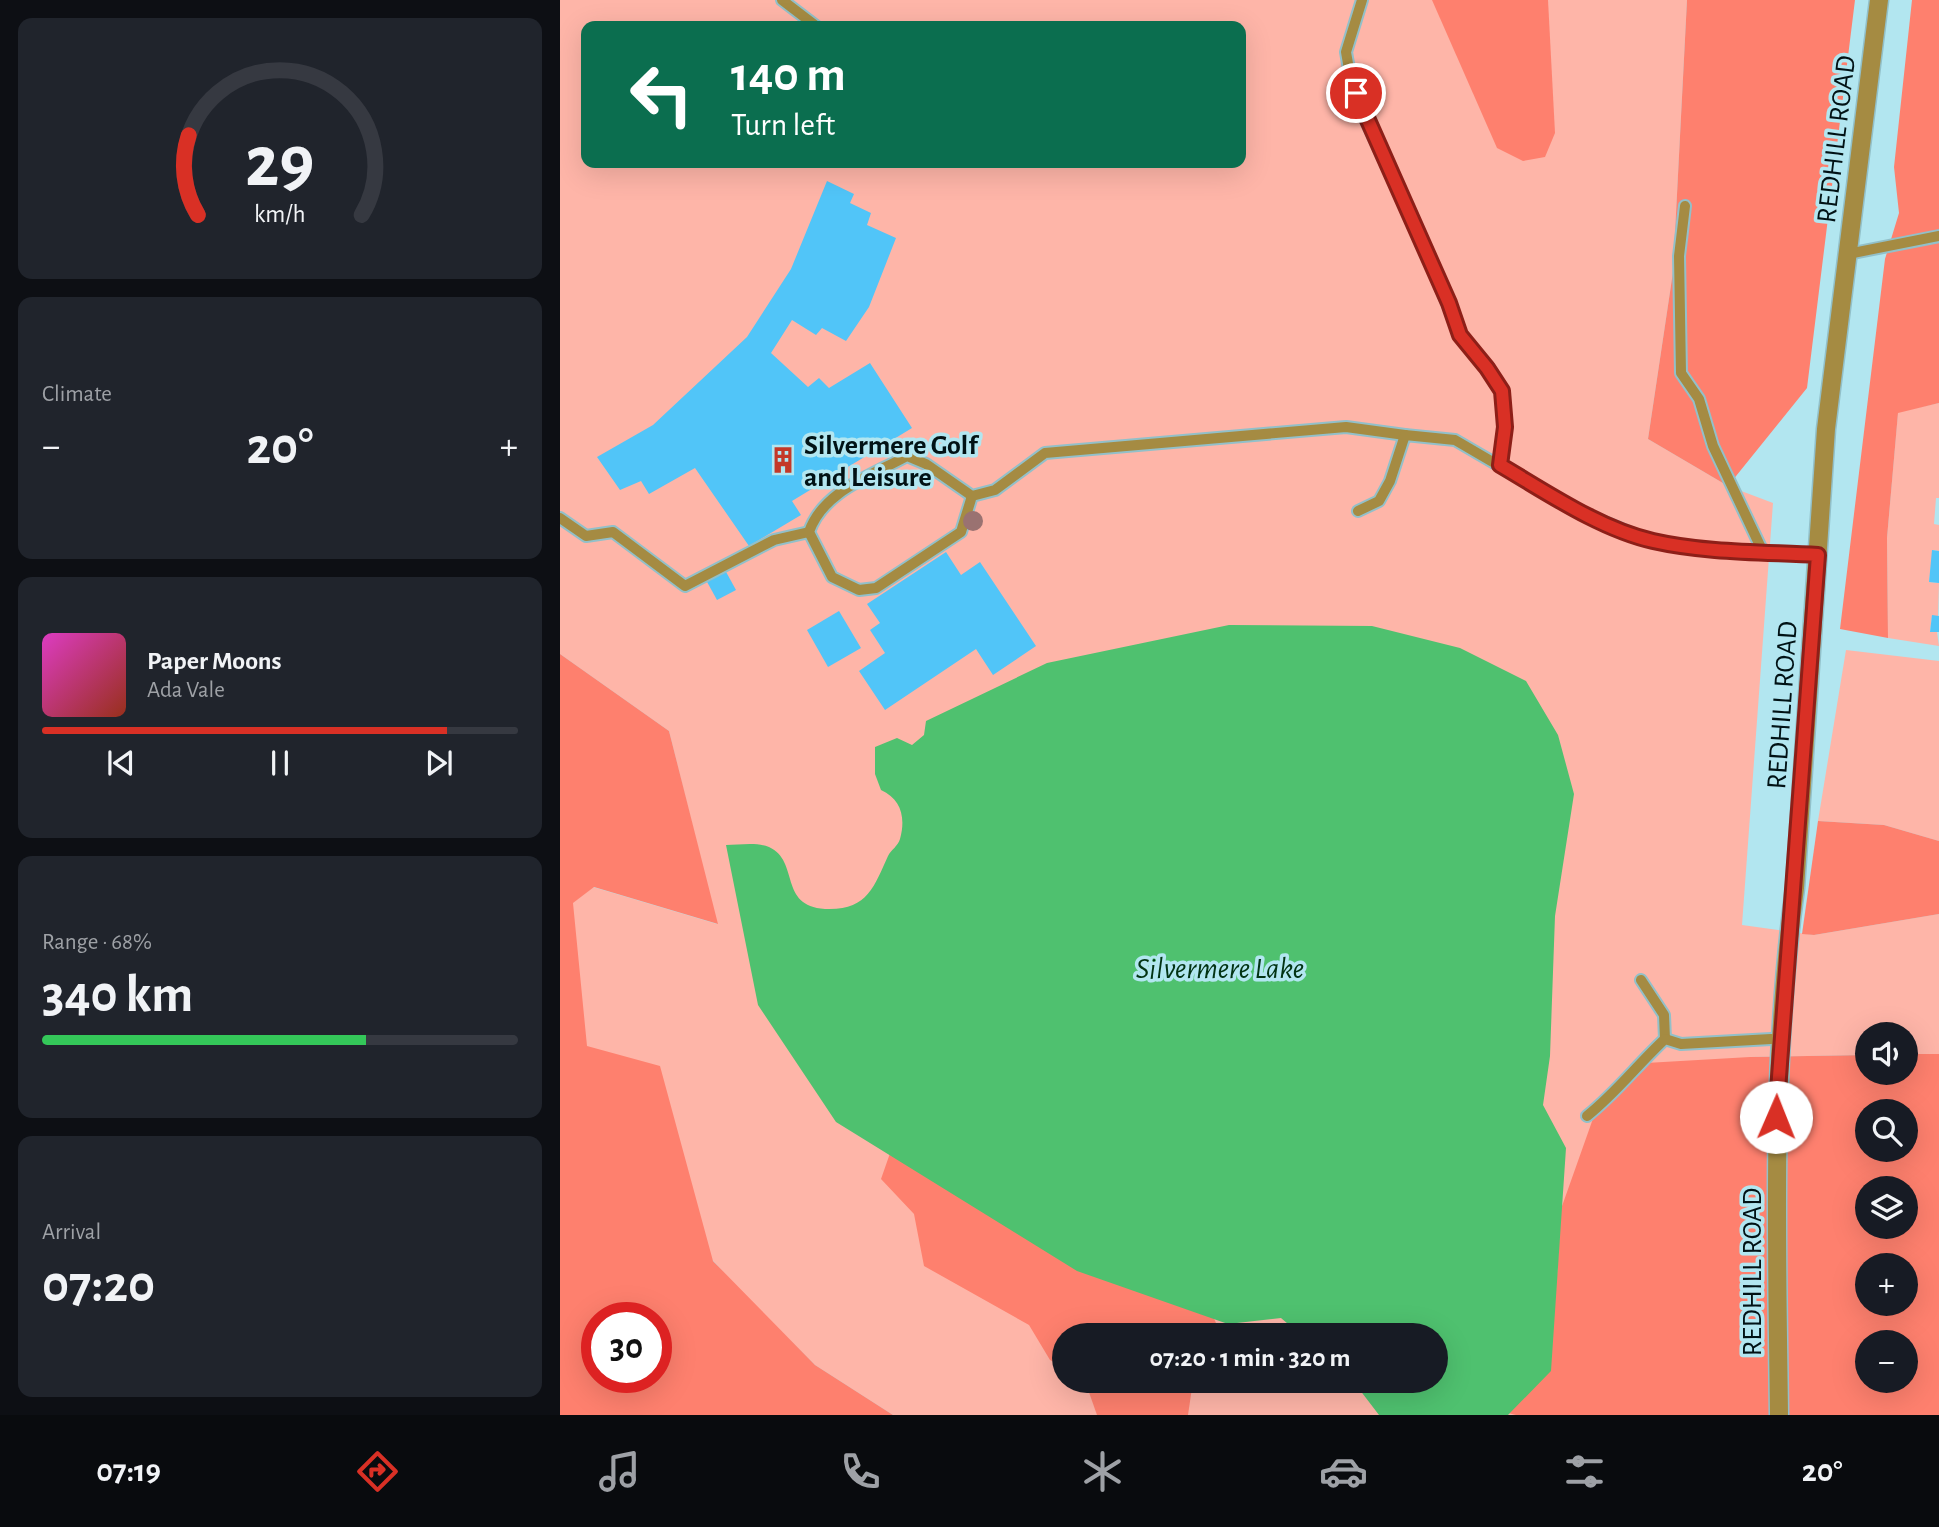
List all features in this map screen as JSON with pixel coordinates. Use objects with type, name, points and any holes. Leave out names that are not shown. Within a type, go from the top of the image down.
[{"type":"street","name":"REDHILL ROAD","points":[[1779,1415],[1776,1090],[1787,949],[1795,888],[1826,429],[1879,0]]},
{"type":"lane","points":[[782,0],[809,21]]},
{"type":"lane","points":[[1362,0],[1346,52],[1350,75],[1361,110],[1449,303],[1460,335],[1502,391],[1505,427],[1500,465]]},
{"type":"lane","points":[[1685,206],[1679,256],[1681,373],[1699,399],[1713,446],[1755,529],[1763,552]]},
{"type":"lane","points":[[1848,254],[1939,236]]},
{"type":"lane","points":[[972,496],[961,532],[876,588],[859,590],[832,577],[809,532],[815,515],[827,500],[907,456],[926,464],[972,496],[995,490],[1045,453],[1346,427],[1455,440],[1575,510],[1651,541],[1721,551],[1818,555]]},
{"type":"lane","points":[[1358,511],[1379,501],[1390,481],[1405,435]]},
{"type":"lane","points":[[560,518],[586,536],[613,533],[685,586],[767,543],[809,532]]},
{"type":"lane","points":[[1641,981],[1664,1014],[1665,1039]]},
{"type":"lane","points":[[1665,1039],[1681,1044],[1771,1039]]},
{"type":"lane","points":[[1587,1116],[1605,1102],[1635,1066],[1665,1039]]},
{"type":"shaded area","points":[[560,0],[1687,0],[1673,272],[1648,439],[1728,486],[1773,503],[1742,925],[1814,935],[1939,914],[1939,1054],[1918,1054],[1918,1022],[1855,1022],[1855,1055],[1750,1057],[1549,1415],[893,1415],[815,1365],[737,1287],[609,1146],[560,929],[563,910],[593,887],[717,924],[669,731],[560,654]]},
{"type":"shaded area","points":[[1432,0],[1548,0],[1555,133],[1545,157],[1523,161],[1497,148]]},
{"type":"shaded area","points":[[1687,0],[1855,0],[1807,388],[1728,486],[1648,439],[1673,272]]},
{"type":"shaded area","points":[[1912,0],[1939,0],[1939,403],[1898,413],[1887,538],[1888,638],[1840,629],[1885,259],[1899,213],[1894,167]]},
{"type":"shaded area","points":[[1939,403],[1939,498],[1936,498],[1934,524],[1939,525],[1939,551],[1933,550],[1929,582],[1939,583],[1938,616],[1932,616],[1930,631],[1937,632],[1939,646],[1888,638],[1887,538],[1898,412]]},
{"type":"shaded area","points":[[1846,650],[1939,661],[1939,841],[1884,825],[1818,821]]},
{"type":"shaded area","points":[[560,654],[669,731],[718,924],[594,887],[573,903],[587,1046],[660,1066],[713,1261],[815,1365],[893,1415],[560,1415]]},
{"type":"shaded area","points":[[1818,821],[1884,825],[1939,841],[1939,914],[1814,935],[1802,934]]},
{"type":"shaded area","points":[[1918,1054],[1939,1054],[1939,1415],[1516,1415],[1500,1411],[1557,1276],[1561,1209],[1601,1096],[1646,1063],[1750,1057],[1855,1055],[1855,1085],[1918,1085]]},
{"type":"shaded area","points":[[895,1139],[1208,1304],[1216,1323],[1052,1323],[1052,1361],[1029,1325],[924,1266],[914,1214],[881,1179]]},
{"type":"shaded area","points":[[1089,1393],[1191,1393],[1188,1415],[1097,1415]]},
{"type":"water","name":"Silvermere Lake","points":[[1229,625],[1372,626],[1460,648],[1526,681],[1558,735],[1574,794],[1555,916],[1550,1056],[1543,1105],[1566,1148],[1551,1371],[1508,1415],[1379,1415],[1362,1393],[1448,1393],[1448,1323],[1287,1323],[1281,1318],[1225,1323],[1077,1271],[836,1122],[758,1005],[726,845],[769,847],[784,862],[795,892],[810,906],[839,909],[860,901],[873,887],[902,831],[900,810],[893,798],[881,790],[875,774],[875,747],[897,738],[912,745],[924,735],[926,721],[1047,663]]},
{"type":"building","points":[[827,181],[854,194],[850,203],[871,213],[867,225],[896,238],[869,307],[846,341],[822,328],[816,335],[792,320],[771,353],[808,387],[819,378],[829,388],[870,363],[912,428],[792,501],[801,515],[749,546],[695,468],[649,494],[641,481],[620,490],[597,457],[653,425],[747,337],[791,269]]},
{"type":"building","points":[[1932,550],[1939,551],[1939,583],[1929,582]]},
{"type":"building","name":"Silvermere Golf and Leisure","points":[[946,552],[961,575],[980,562],[1036,646],[993,675],[976,649],[885,710],[859,671],[885,653],[870,630],[880,623],[867,604]]},
{"type":"building","points":[[725,570],[736,590],[717,600],[706,580]]},
{"type":"building","points":[[839,611],[861,648],[828,667],[807,630]]},
{"type":"building","points":[[1932,615],[1939,616],[1939,632],[1930,632]]},
{"type":"place","name":"Silvermere Golf and Leisure","points":[[783,460]]},
{"type":"route","points":[[1356,93],[1361,110],[1449,303],[1460,335],[1502,391],[1505,427],[1500,465],[1575,510],[1651,541],[1721,551],[1818,555],[1776,1117]]}]
